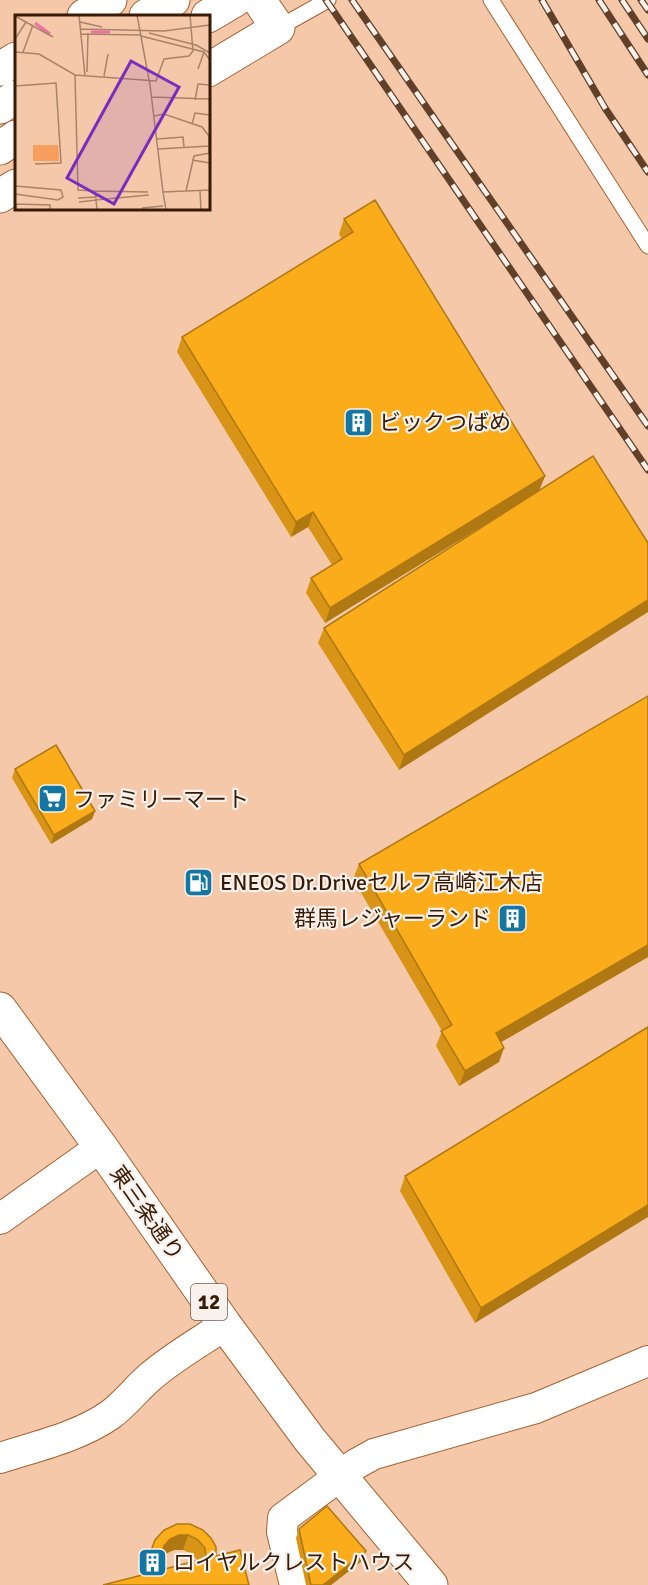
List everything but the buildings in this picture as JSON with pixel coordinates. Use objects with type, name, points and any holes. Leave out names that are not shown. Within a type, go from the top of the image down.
[{"type":"main road","points":[[86,15],[110,0]]},
{"type":"main road","points":[[148,15],[173,0]]},
{"type":"main road","points":[[210,15],[234,0]]},
{"type":"main road","points":[[210,67],[269,16]]},
{"type":"main road","points":[[0,69],[15,60]]},
{"type":"main road","points":[[0,107],[15,98]]},
{"type":"main road","points":[[0,148],[15,138]]},
{"type":"main road","points":[[0,196],[15,187]]},
{"type":"main road","name":"東三条通り","points":[[0,1009],[310,1440],[430,1585]]},
{"type":"street","points":[[0,1219],[101,1147]]},
{"type":"street","points":[[0,1458],[75,1433],[111,1414],[153,1375],[225,1324]]},
{"type":"street","points":[[295,1585],[282,1532],[283,1518],[339,1476],[374,1454],[536,1408],[648,1361]]},
{"type":"lane","points":[[269,16],[328,0]]},
{"type":"lane","points":[[491,0],[648,246]]},
{"type":"railway","points":[[326,0],[648,470]]},
{"type":"railway","points":[[352,0],[648,426]]},
{"type":"railway","points":[[542,0],[605,108],[648,172]]},
{"type":"railway","points":[[599,0],[648,75]]},
{"type":"railway","points":[[622,0],[648,39]]},
{"type":"railway","points":[[641,0],[648,10]]},
{"type":"place","name":"ビックつばめ","points":[[358,422]]},
{"type":"place","name":"ファミリーマート","points":[[52,799]]},
{"type":"place","name":"ENEOS Dr.Driveセルフ高崎江木店","points":[[199,882]]},
{"type":"place","name":"群馬レジャーランド","points":[[512,918]]},
{"type":"place","name":"ロイヤルクレストハウス","points":[[152,1562]]}]
